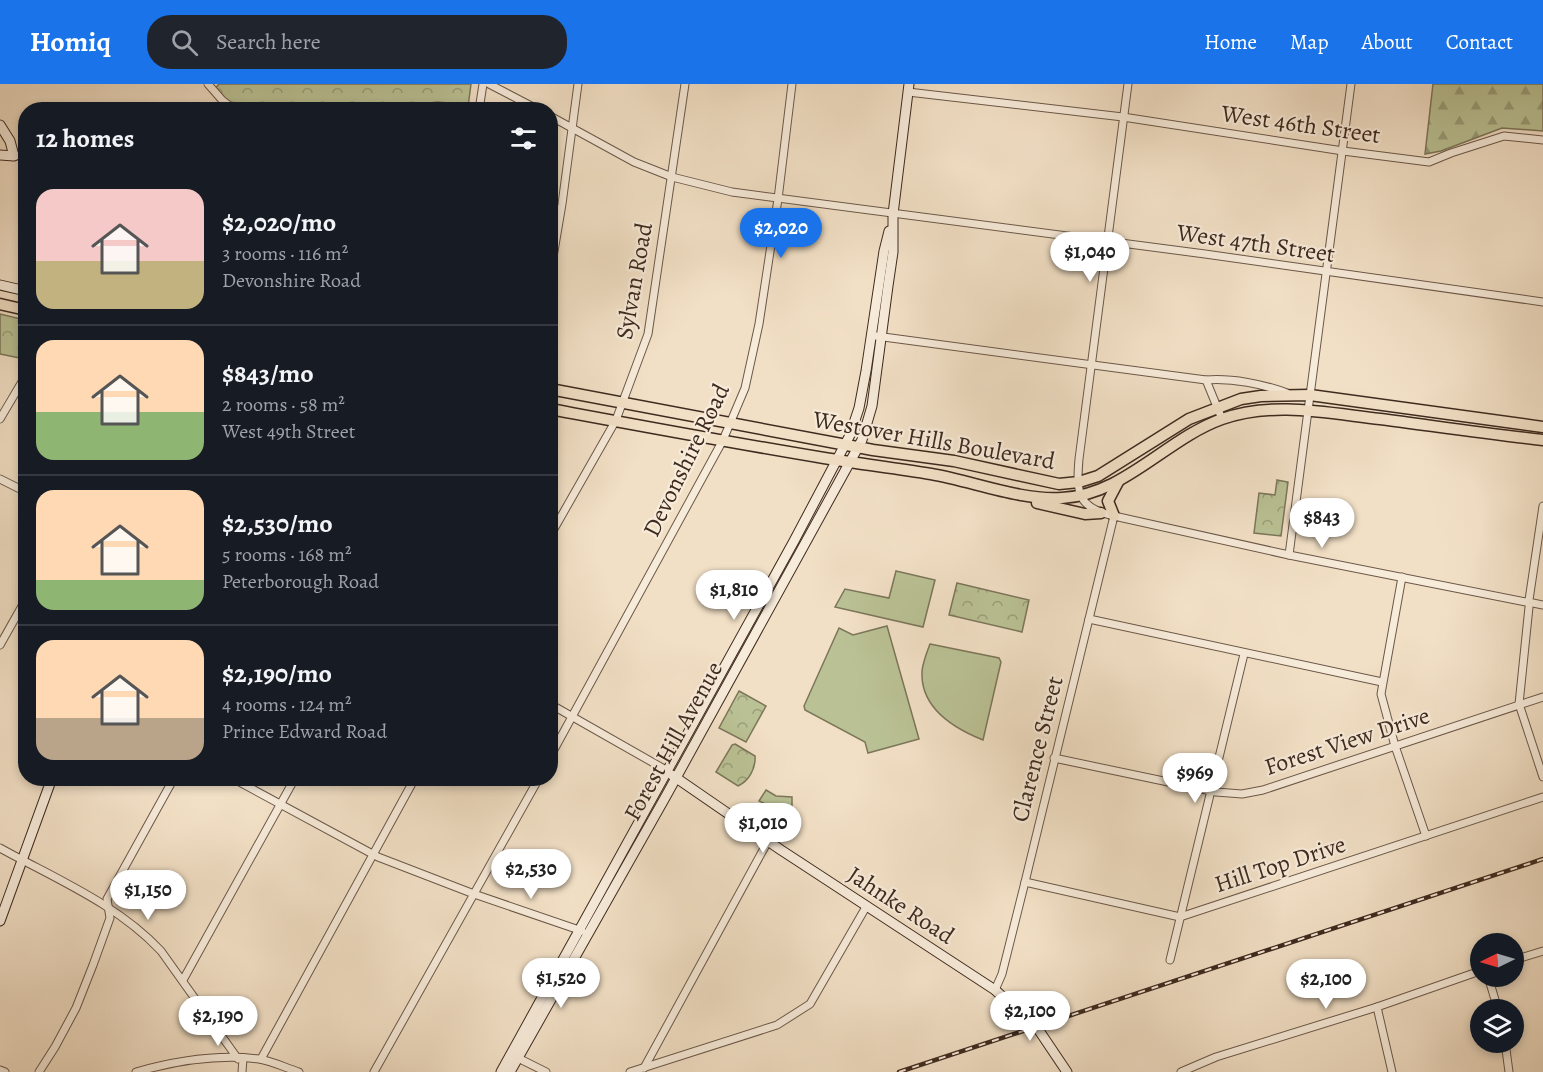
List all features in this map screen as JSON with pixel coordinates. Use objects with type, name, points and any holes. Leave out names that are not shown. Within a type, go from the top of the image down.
[{"type":"main road","name":"Forest Hill Avenue","points":[[501,1072],[514,1056],[583,931],[666,770],[845,445],[859,408],[877,336],[892,252],[893,214],[908,88]]},
{"type":"main road","points":[[0,125],[10,141],[14,156],[0,155]]},
{"type":"main road","points":[[0,285],[18,289]]},
{"type":"main road","points":[[0,304],[18,308]]},
{"type":"main road","name":"Forest Hill Avenue","points":[[583,931],[676,778],[859,448],[870,418],[877,336]]},
{"type":"main road","name":"Westover Hills Boulevard","points":[[558,391],[859,448],[945,459],[1053,483],[1079,482],[1106,472],[1189,419],[1241,399],[1310,395],[1543,427]]},
{"type":"main road","name":"Westover Hills Boulevard","points":[[558,410],[837,460],[931,474],[1053,499],[1082,496],[1101,489],[1119,480],[1198,429],[1222,419],[1264,410],[1307,410],[1543,440]]},
{"type":"main road","points":[[1114,516],[1108,501],[1119,480]]},
{"type":"main road","points":[[1018,493],[1044,505],[1085,514],[1101,513]]},
{"type":"main road","name":"Jahnke Road","points":[[666,770],[866,907],[995,990],[1036,1026],[1067,1072]]},
{"type":"main road","points":[[0,921],[49,786]]},
{"type":"main road","name":"Forest Hill Avenue","points":[[510,1072],[514,1056]]},
{"type":"street","points":[[208,84],[225,102]]},
{"type":"street","points":[[480,102],[483,84]]},
{"type":"street","points":[[489,84],[524,102]]},
{"type":"street","points":[[558,221],[578,84]]},
{"type":"street","name":"Sylvan Road","points":[[558,522],[616,420],[648,334],[685,84]]},
{"type":"street","name":"Devonshire Road","points":[[558,744],[723,440],[745,388],[759,324],[792,84]]},
{"type":"street","points":[[1128,84],[1079,459],[1079,482],[1087,506],[1101,513],[1289,555],[1543,605]]},
{"type":"street","points":[[1289,555],[1351,84]]},
{"type":"street","name":"West 46th Street","points":[[908,88],[1429,162],[1504,136],[1543,140]]},
{"type":"street","name":"West 47th Street","points":[[558,120],[634,162],[672,177],[732,192],[1108,243],[1206,254],[1326,273],[1543,302]]},
{"type":"street","points":[[14,156],[18,156]]},
{"type":"street","points":[[877,336],[1263,386],[1292,395]]},
{"type":"street","points":[[1206,380],[1222,419]]},
{"type":"street","points":[[0,419],[18,389]]},
{"type":"street","points":[[0,479],[18,488]]},
{"type":"street","points":[[1543,506],[1529,603],[1519,704],[1543,777]]},
{"type":"street","name":"Clarence Street","points":[[995,990],[1002,974],[1114,516]]},
{"type":"street","points":[[1402,578],[1381,694],[1395,746],[1426,836]]},
{"type":"street","points":[[0,645],[18,613]]},
{"type":"street","points":[[1089,619],[1382,682]]},
{"type":"street","points":[[1170,960],[1244,654]]},
{"type":"street","name":"Forest View Drive","points":[[1054,758],[1211,791],[1242,794],[1263,790],[1543,697]]},
{"type":"street","points":[[558,709],[666,770]]},
{"type":"street","points":[[39,1072],[76,1008],[110,918],[107,899],[170,786]]},
{"type":"street","points":[[246,786],[374,855],[474,894],[583,931]]},
{"type":"street","points":[[183,980],[291,786]]},
{"type":"street","points":[[261,1059],[412,786]]},
{"type":"street","points":[[374,1072],[535,786]]},
{"type":"street","name":"Hill Top Drive","points":[[1180,917],[1543,796]]},
{"type":"street","points":[[643,1068],[768,841]]},
{"type":"street","points":[[0,848],[109,907],[147,936],[161,951],[241,1059],[242,1072]]},
{"type":"street","points":[[1025,882],[1180,917]]},
{"type":"street","points":[[630,1072],[777,1025],[803,1010],[810,1004],[866,907]]},
{"type":"street","points":[[1524,957],[1543,951]]},
{"type":"street","points":[[1181,1072],[1216,1057],[1377,1007],[1470,974]]},
{"type":"street","points":[[1377,1007],[1392,1072]]},
{"type":"street","points":[[1506,1053],[1509,1072]]},
{"type":"street","points":[[514,1056],[546,1072]]},
{"type":"street","points":[[136,1072],[188,1060],[261,1059],[299,1072]]},
{"type":"street","points":[[0,1070],[5,1072]]},
{"type":"green space","points":[[219,84],[471,84],[469,102],[229,102],[214,90]]},
{"type":"green space","points":[[1433,84],[1543,84],[1543,131],[1502,128],[1441,151],[1425,154]]},
{"type":"green space","points":[[0,314],[18,318],[18,358],[0,354]]},
{"type":"green space","points":[[1277,480],[1288,482],[1281,536],[1254,533],[1259,493],[1275,495]]},
{"type":"green space","points":[[896,571],[935,580],[923,627],[835,607],[845,589],[889,598]]},
{"type":"green space","points":[[957,583],[1029,600],[1022,632],[949,615]]},
{"type":"green space","points":[[887,626],[919,739],[868,753],[865,742],[805,710],[804,706],[839,628],[853,635]]},
{"type":"green space","points":[[930,644],[999,658],[1001,662],[983,740],[950,723],[926,696],[922,671]]},
{"type":"green space","points":[[739,691],[766,706],[746,742],[719,728]]},
{"type":"green space","points":[[735,744],[755,756],[751,774],[738,786],[716,772],[732,745]]},
{"type":"green space","points":[[766,790],[776,796],[792,797],[792,810],[788,815],[759,801]]},
{"type":"railway","points":[[899,1072],[1543,859]]}]
